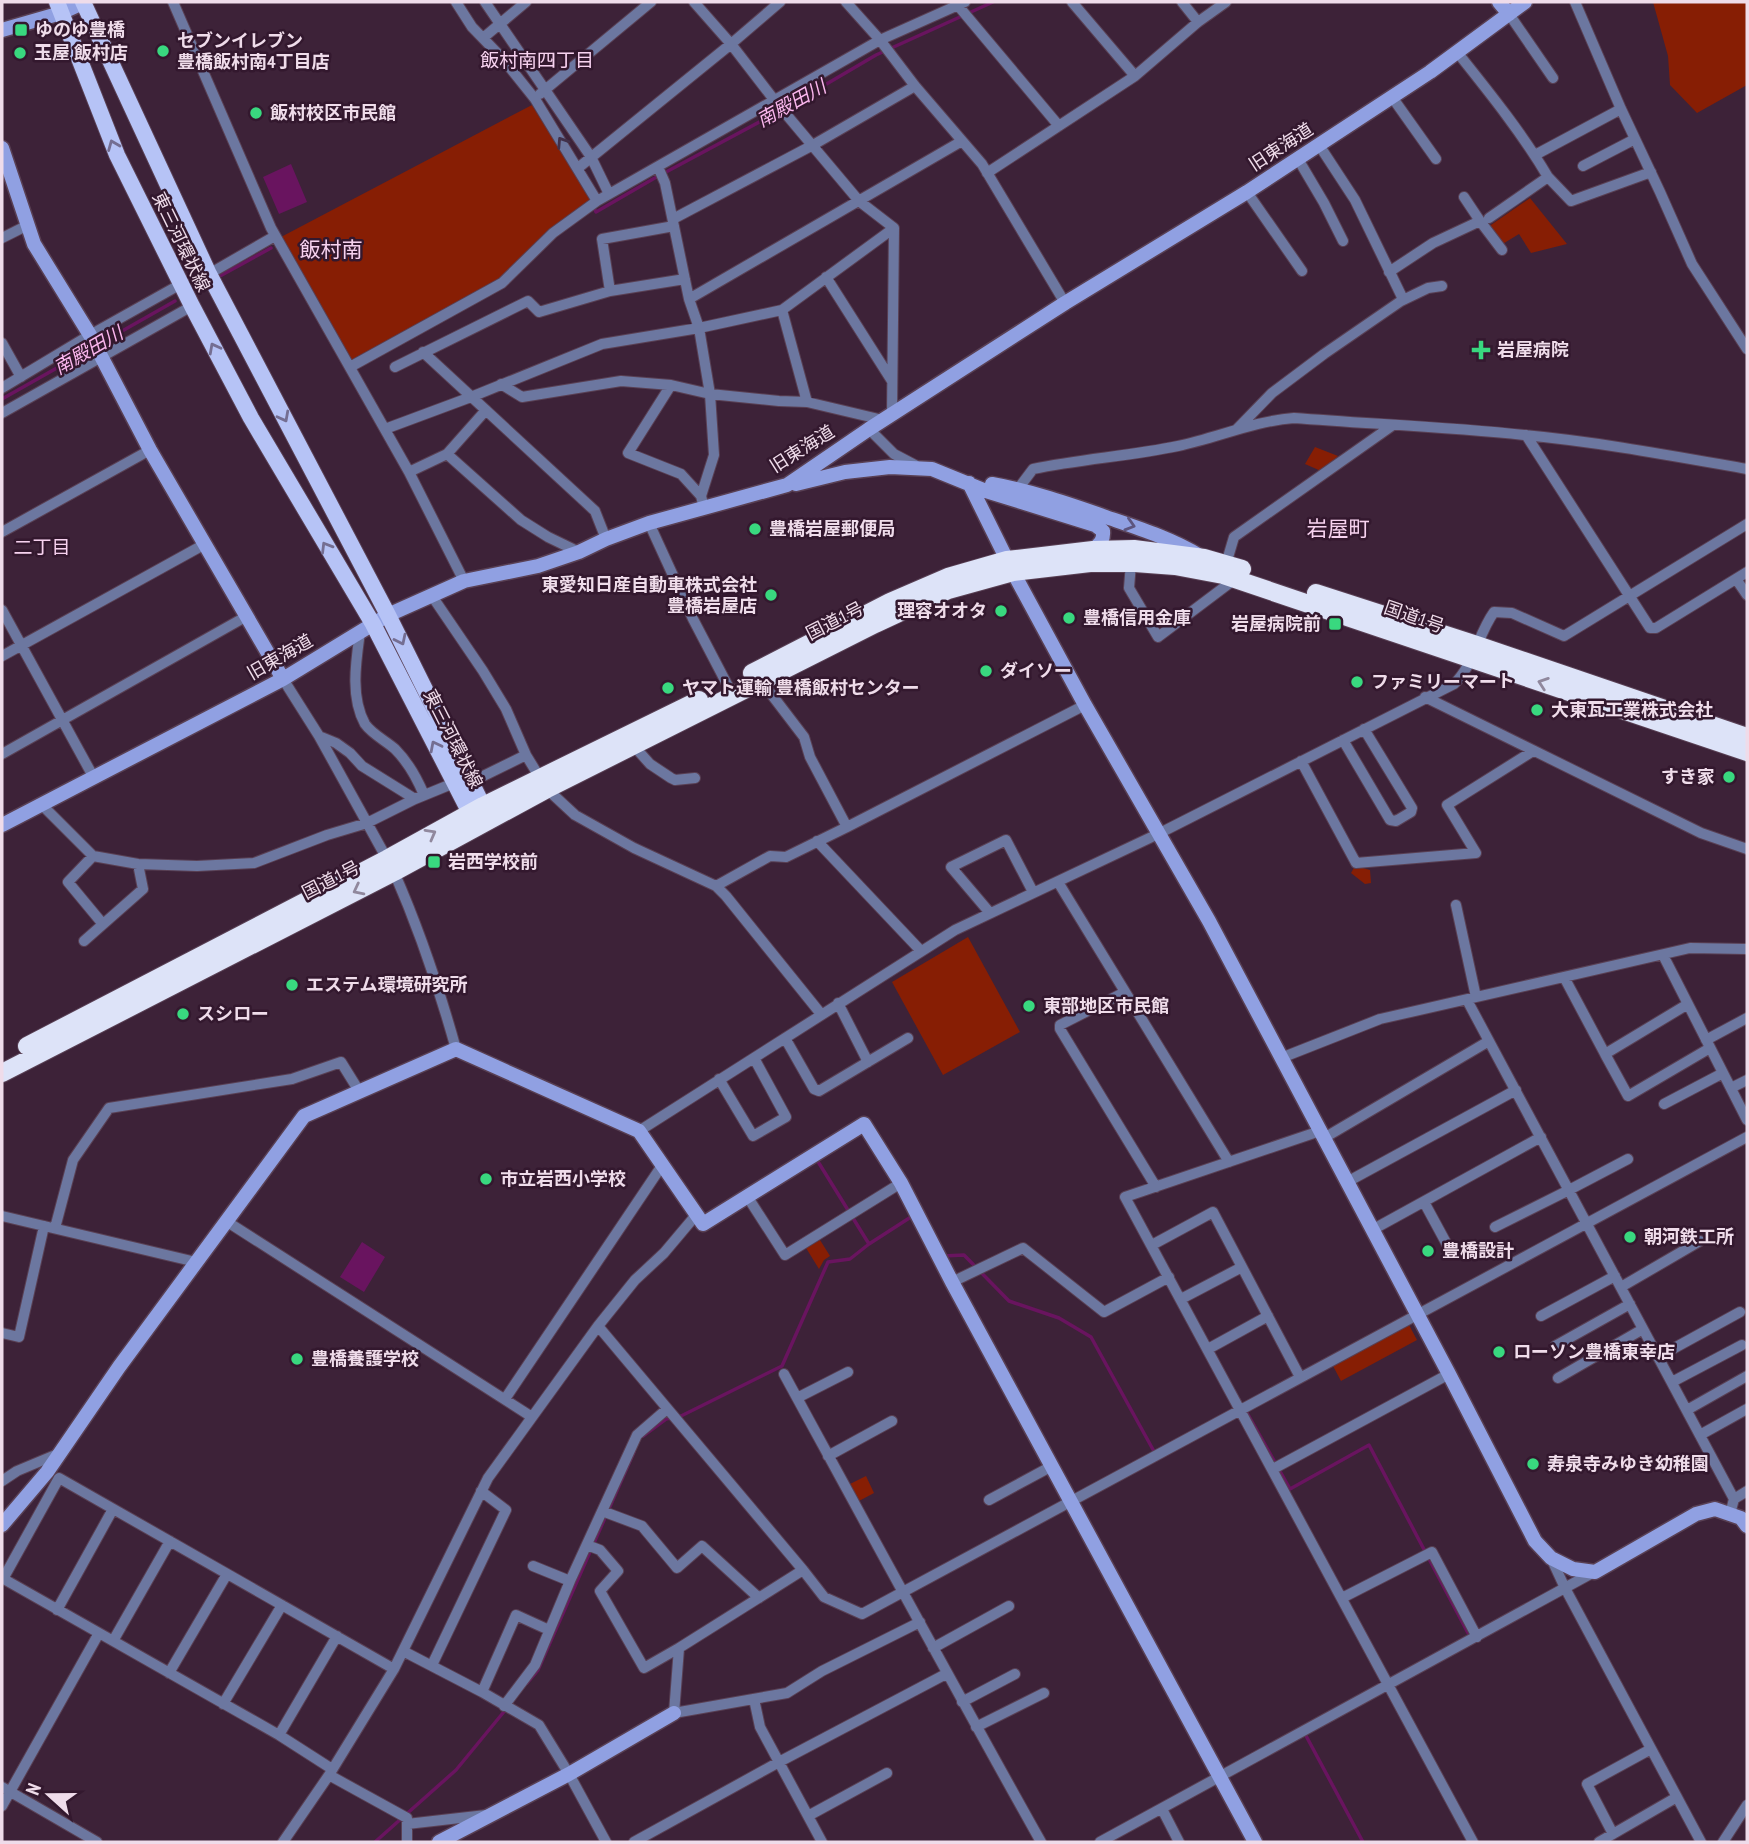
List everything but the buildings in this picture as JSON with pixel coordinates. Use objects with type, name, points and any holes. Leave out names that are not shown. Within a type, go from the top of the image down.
[{"type":"highway","name":"国道1号","points":[[2,1073],[390,865],[479,814],[544,783],[890,602],[947,577],[1093,550],[1134,549],[1204,558],[1231,572],[1474,652],[1747,737]]},
{"type":"highway","name":"国道1号","points":[[544,783],[634,746],[875,624],[948,590],[1010,566],[1131,563],[1231,572]]},
{"type":"highway","name":"国道1号","points":[[1474,652],[1747,752]]},
{"type":"highway","name":"国道1号","points":[[2,1059],[390,865]]},
{"type":"main road","name":"東三河環状線","points":[[84,2],[209,274],[388,615],[462,782]]},
{"type":"main road","name":"東三河環状線","points":[[59,7],[117,155],[181,285],[367,628],[479,814]]},
{"type":"street","points":[[2,30],[59,7],[84,2]]},
{"type":"street","points":[[173,2],[275,236],[409,472],[464,581]]},
{"type":"street","points":[[456,2],[472,27],[503,59],[535,99],[597,201]]},
{"type":"street","points":[[485,2],[591,157],[609,194]]},
{"type":"street","points":[[483,38],[526,2]]},
{"type":"street","points":[[535,99],[651,2]]},
{"type":"street","points":[[694,2],[859,201],[894,228]]},
{"type":"street","points":[[578,168],[780,2]]},
{"type":"street","points":[[846,2],[982,164],[1065,303]]},
{"type":"street","points":[[1072,2],[1135,76]]},
{"type":"street","points":[[1182,2],[1198,22]]},
{"type":"street","points":[[987,173],[1135,76],[1198,22],[1226,2]]},
{"type":"street","points":[[1499,2],[1553,78]]},
{"type":"street","name":"旧東海道","points":[[2,825],[283,679],[388,615],[464,581],[538,566],[703,502],[788,485],[869,429],[1065,303],[1298,159],[1392,97],[1525,2]]},
{"type":"street","points":[[1575,2],[1692,264],[1747,349]]},
{"type":"street","points":[[350,367],[502,283],[553,233],[597,201],[780,107],[882,42],[960,5],[1059,126]]},
{"type":"street","points":[[1457,52],[1496,101],[1548,177],[1571,201],[1651,172]]},
{"type":"street","points":[[610,291],[603,239],[673,223],[915,86]]},
{"type":"street","points":[[1392,97],[1436,159]]},
{"type":"street","points":[[1535,155],[1621,109]]},
{"type":"street","points":[[1583,166],[1635,139]]},
{"type":"street","points":[[689,299],[962,141]]},
{"type":"street","points":[[1319,145],[1355,200],[1402,297],[1401,301]]},
{"type":"street","points":[[2,148],[34,244],[91,337],[150,450],[318,736],[390,865],[421,939],[456,1049]]},
{"type":"street","points":[[1298,159],[1324,202],[1343,241]]},
{"type":"street","points":[[659,168],[689,299],[699,328],[710,394],[714,455],[703,502]]},
{"type":"street","points":[[1390,272],[1433,243],[1485,219],[1548,177]]},
{"type":"street","points":[[1247,192],[1302,271]]},
{"type":"street","points":[[1464,197],[1485,219],[1502,250]]},
{"type":"street","points":[[2,238],[28,225]]},
{"type":"street","points":[[385,429],[602,344],[699,328],[782,310],[894,228]]},
{"type":"street","points":[[501,384],[522,397],[621,381],[671,386],[710,394],[807,402],[888,417],[892,382],[894,228]]},
{"type":"street","points":[[209,274],[275,236]]},
{"type":"street","points":[[826,277],[892,382]]},
{"type":"street","points":[[395,367],[528,301],[539,312],[610,291],[685,279]]},
{"type":"street","points":[[2,388],[181,285]]},
{"type":"street","points":[[1237,430],[1272,393],[1324,354],[1401,301],[1428,288],[1442,286]]},
{"type":"street","points":[[2,413],[192,306]]},
{"type":"street","points":[[782,310],[807,402]]},
{"type":"street","points":[[2,343],[21,377]]},
{"type":"street","points":[[423,352],[595,511],[606,539]]},
{"type":"street","points":[[671,386],[628,453],[681,474],[703,502]]},
{"type":"street","points":[[409,472],[447,454],[486,410]]},
{"type":"street","points":[[1018,489],[1032,469],[1181,446],[1294,418],[1526,435],[1747,469]]},
{"type":"street","points":[[1131,563],[1129,588],[1158,637],[1231,572],[1234,537],[1393,425]]},
{"type":"street","points":[[869,429],[894,454],[911,464],[1095,525],[1103,531],[1104,537],[1093,550]]},
{"type":"street","points":[[1526,435],[1650,628],[1656,628],[1747,572]]},
{"type":"street","points":[[2,533],[150,450]]},
{"type":"street","points":[[447,454],[521,520],[579,552]]},
{"type":"street","points":[[788,485],[845,472],[890,467],[932,469]]},
{"type":"street","points":[[970,483],[1018,489],[1142,529],[1184,546],[1204,558]]},
{"type":"street","points":[[970,483],[1010,566],[1085,705],[1209,921],[1535,1541],[1551,1558],[1701,1842]]},
{"type":"street","points":[[649,523],[693,619],[728,686]]},
{"type":"street","points":[[639,1131],[955,930],[1158,834],[1454,684],[1463,675],[1486,623],[1494,612],[1512,613],[1564,636],[1747,524]]},
{"type":"street","points":[[2,656],[205,544]]},
{"type":"street","points":[[1736,579],[1747,595]]},
{"type":"street","points":[[432,596],[506,709],[526,755],[544,783],[575,815],[634,848],[716,887],[821,1014]]},
{"type":"street","points":[[2,610],[94,778]]},
{"type":"street","points":[[2,754],[247,616]]},
{"type":"street","points":[[367,628],[357,655],[356,696],[366,725],[395,749],[413,773],[420,797]]},
{"type":"street","points":[[762,682],[804,737],[810,757],[847,827]]},
{"type":"street","points":[[1425,697],[1701,833],[1747,849]]},
{"type":"street","points":[[716,887],[770,856],[786,857],[847,827],[1085,705]]},
{"type":"street","points":[[1343,740],[1390,820],[1396,821],[1411,812],[1412,808],[1364,729]]},
{"type":"street","points":[[318,736],[336,743],[351,753],[362,766],[420,797]]},
{"type":"street","points":[[634,746],[650,764],[671,778],[695,778]]},
{"type":"street","points":[[1301,761],[1356,863],[1476,853],[1447,805],[1533,751]]},
{"type":"street","points":[[42,804],[93,856],[138,864],[197,866],[254,863],[367,823],[420,797],[526,755]]},
{"type":"street","points":[[990,913],[951,867],[1006,840],[1034,892]]},
{"type":"street","points":[[817,841],[921,951]]},
{"type":"street","points":[[93,856],[68,882],[102,923]]},
{"type":"street","points":[[84,941],[144,890],[138,864]]},
{"type":"street","points":[[1058,882],[1229,1162]]},
{"type":"street","points":[[1456,905],[1472,999],[1489,1041],[1734,1499],[1730,1514]]},
{"type":"street","points":[[1281,1058],[1380,1019],[1690,948],[1747,949]]},
{"type":"street","points":[[1662,955],[1747,1120]]},
{"type":"street","points":[[1564,977],[1628,1096],[1747,1018]]},
{"type":"street","points":[[1125,992],[1060,1025],[1060,1029],[1156,1187]]},
{"type":"street","points":[[838,1003],[868,1062]]},
{"type":"street","points":[[1605,1054],[1688,1004]]},
{"type":"street","points":[[785,1038],[814,1089],[819,1091],[908,1038]]},
{"type":"street","points":[[1473,1842],[1125,1197],[1229,1162],[1322,1135],[1489,1041]]},
{"type":"street","points":[[2,1525],[47,1472],[119,1367],[304,1116],[359,1090],[456,1049],[639,1131],[703,1224],[864,1124],[901,1183],[1255,1842]]},
{"type":"street","points":[[719,1079],[753,1136],[786,1117],[754,1058]]},
{"type":"street","points":[[55,1228],[73,1160],[109,1108],[292,1079],[341,1062],[359,1090]]},
{"type":"street","points":[[1664,1104],[1723,1073]]},
{"type":"street","points":[[1731,1088],[1747,1080]]},
{"type":"street","points":[[1347,1182],[1516,1090]]},
{"type":"street","points":[[1372,1230],[1541,1137]]},
{"type":"street","points":[[598,1326],[824,1597],[862,1614],[1747,1137]]},
{"type":"street","points":[[1495,1227],[1628,1159]]},
{"type":"street","points":[[505,1399],[663,1164]]},
{"type":"street","points":[[747,1196],[785,1255],[901,1183]]},
{"type":"street","points":[[1424,1202],[1450,1250]]},
{"type":"street","points":[[1152,1245],[1213,1212],[1300,1377]]},
{"type":"street","points":[[283,1842],[331,1772],[394,1669],[488,1478],[598,1326],[635,1280],[664,1253],[696,1215]]},
{"type":"street","points":[[2,1216],[196,1262]]},
{"type":"street","points":[[226,1221],[532,1417]]},
{"type":"street","points":[[2,1332],[19,1337],[44,1226]]},
{"type":"street","points":[[1621,1287],[1700,1241]]},
{"type":"street","points":[[952,1282],[1023,1248],[1104,1312],[1169,1277]]},
{"type":"street","points":[[1181,1299],[1242,1267]]},
{"type":"street","points":[[1541,1316],[1615,1276]]},
{"type":"street","points":[[1555,1346],[1630,1304]]},
{"type":"street","points":[[1658,1357],[1740,1312]]},
{"type":"street","points":[[1208,1349],[1268,1316]]},
{"type":"street","points":[[1558,1377],[1643,1329]]},
{"type":"street","points":[[1672,1382],[1742,1345]]},
{"type":"street","points":[[797,1398],[848,1371]]},
{"type":"street","points":[[784,1374],[946,1674],[1041,1842]]},
{"type":"street","points":[[1273,1469],[1449,1374]]},
{"type":"street","points":[[1686,1410],[1747,1376]]},
{"type":"street","points":[[504,1706],[535,1665],[637,1435],[667,1409]]},
{"type":"street","points":[[1700,1435],[1747,1409]]},
{"type":"street","points":[[828,1456],[892,1421]]},
{"type":"street","points":[[2,1481],[60,1453]]},
{"type":"street","points":[[989,1500],[1052,1466]]},
{"type":"street","points":[[394,1669],[59,1478],[2,1578],[279,1735],[331,1772],[407,1818],[407,1842]]},
{"type":"street","points":[[432,1665],[506,1510],[481,1491]]},
{"type":"street","points":[[1734,1499],[1747,1491]]},
{"type":"street","points":[[57,1610],[113,1509]]},
{"type":"street","points":[[1100,1842],[1477,1637],[1696,1514],[1715,1509],[1741,1518],[1747,1526]]},
{"type":"street","points":[[602,1511],[642,1527],[677,1568],[702,1546],[760,1598]]},
{"type":"street","points":[[113,1642],[170,1541]]},
{"type":"street","points":[[587,1545],[600,1550],[618,1571],[600,1591],[644,1668],[803,1570]]},
{"type":"street","points":[[1342,1598],[1432,1552],[1477,1637]]},
{"type":"street","points":[[1551,1558],[1573,1569],[1595,1572]]},
{"type":"street","points":[[533,1566],[570,1581]]},
{"type":"street","points":[[169,1673],[227,1574]]},
{"type":"street","points":[[223,1704],[282,1605]]},
{"type":"street","points":[[933,1648],[1009,1606]]},
{"type":"street","points":[[482,1692],[516,1615],[549,1630]]},
{"type":"street","points":[[439,1842],[569,1774],[674,1713],[787,1693],[822,1671],[920,1622]]},
{"type":"street","points":[[2,1806],[6,1789],[99,1633]]},
{"type":"street","points":[[279,1735],[337,1636]]},
{"type":"street","points":[[674,1713],[679,1648]]},
{"type":"street","points":[[403,1651],[539,1725],[606,1842]]},
{"type":"street","points":[[634,1842],[946,1674]]},
{"type":"street","points":[[962,1702],[1015,1674]]},
{"type":"street","points":[[976,1727],[1044,1693]]},
{"type":"street","points":[[754,1699],[760,1727],[822,1842]]},
{"type":"street","points":[[1613,1834],[1587,1784],[1651,1749]]},
{"type":"street","points":[[808,1816],[887,1773]]},
{"type":"street","points":[[6,1789],[97,1842]]},
{"type":"street","points":[[1599,1842],[1677,1797]]},
{"type":"street","points":[[1723,1842],[1747,1805]]},
{"type":"street","points":[[1162,1809],[1179,1842]]},
{"type":"street","points":[[407,1824],[490,1815]]},
{"type":"shaded area","points":[[1653,2],[1747,2],[1747,85],[1697,113],[1670,85],[1668,56]]},
{"type":"shaded area","points":[[532,105],[594,204],[532,246],[498,280],[349,362],[281,237]]},
{"type":"shaded area","points":[[291,164],[307,202],[279,214],[263,177]]},
{"type":"shaded area","points":[[1530,198],[1567,244],[1531,253],[1519,234],[1501,245],[1488,227]]},
{"type":"shaded area","points":[[1315,447],[1338,456],[1321,471],[1305,464]]},
{"type":"shaded area","points":[[1355,866],[1370,870],[1371,883],[1365,884],[1351,873]]},
{"type":"shaded area","points":[[968,937],[1020,1032],[943,1075],[892,982]]},
{"type":"shaded area","points":[[820,1240],[830,1256],[819,1269],[806,1248]]},
{"type":"shaded area","points":[[362,1242],[385,1257],[364,1292],[340,1277]]},
{"type":"shaded area","points":[[1409,1325],[1417,1340],[1341,1381],[1333,1366]]},
{"type":"shaded area","points":[[866,1476],[874,1493],[859,1501],[850,1484]]},
{"type":"waterway","name":"南殿田川","points":[[594,208],[596,212],[876,55],[993,2]]},
{"type":"waterway","name":"南殿田川","points":[[220,276],[271,248]]},
{"type":"waterway","name":"南殿田川","points":[[101,343],[175,301]]},
{"type":"waterway","name":"南殿田川","points":[[2,399],[94,347]]},
{"type":"waterway","points":[[643,1436],[666,1419],[681,1416],[782,1366],[828,1262],[850,1259],[869,1244],[817,1160]]},
{"type":"waterway","points":[[869,1244],[914,1215]]},
{"type":"waterway","points":[[943,1256],[964,1255],[1009,1301],[1059,1318],[1091,1337],[1156,1455]]},
{"type":"waterway","points":[[1244,1412],[1246,1411],[1290,1489],[1369,1445],[1468,1633]]},
{"type":"waterway","points":[[527,1683],[538,1670],[634,1452]]},
{"type":"waterway","points":[[375,1842],[456,1770],[507,1708]]},
{"type":"waterway","points":[[1304,1732],[1363,1842]]},
{"type":"place","name":"ゆのゆ豊橋","points":[[21,30]]},
{"type":"place","name":"セブンイレブン 豊橋飯村南4丁目店","points":[[163,51]]},
{"type":"place","name":"玉屋 飯村店","points":[[20,53]]},
{"type":"place","name":"飯村校区市民館","points":[[256,113]]},
{"type":"place","name":"岩屋病院","points":[[1481,350]]},
{"type":"place","name":"豊橋岩屋郵便局","points":[[755,529]]},
{"type":"place","name":"東愛知日産自動車株式会社 豊橋岩屋店","points":[[771,595]]},
{"type":"place","name":"理容オオタ","points":[[1001,611]]},
{"type":"place","name":"豊橋信用金庫","points":[[1069,618]]},
{"type":"place","name":"岩屋病院前","points":[[1335,624]]},
{"type":"place","name":"ダイソー","points":[[986,671]]},
{"type":"place","name":"ファミリーマート","points":[[1357,682]]},
{"type":"place","name":"ヤマト運輸 豊橋飯村センター","points":[[668,688]]},
{"type":"place","name":"大東瓦工業株式会社","points":[[1537,710]]},
{"type":"place","name":"すき家","points":[[1729,777]]},
{"type":"place","name":"岩西学校前","points":[[434,862]]},
{"type":"place","name":"エステム環境研究所","points":[[292,985]]},
{"type":"place","name":"東部地区市民館","points":[[1029,1006]]},
{"type":"place","name":"スシロー","points":[[183,1014]]},
{"type":"place","name":"市立岩西小学校","points":[[486,1179]]},
{"type":"place","name":"朝河鉄工所","points":[[1630,1237]]},
{"type":"place","name":"豊橋設計","points":[[1428,1251]]},
{"type":"place","name":"ローソン豊橋東幸店","points":[[1499,1352]]},
{"type":"place","name":"豊橋養護学校","points":[[297,1359]]},
{"type":"place","name":"寿泉寺みゆき幼稚園","points":[[1533,1464]]},
{"type":"district","name":"飯村南四丁目","points":[[537,60]]},
{"type":"district","name":"飯村南","points":[[331,250]]},
{"type":"district","name":"岩屋町","points":[[1338,529]]},
{"type":"district","name":"二丁目","points":[[42,547]]}]
